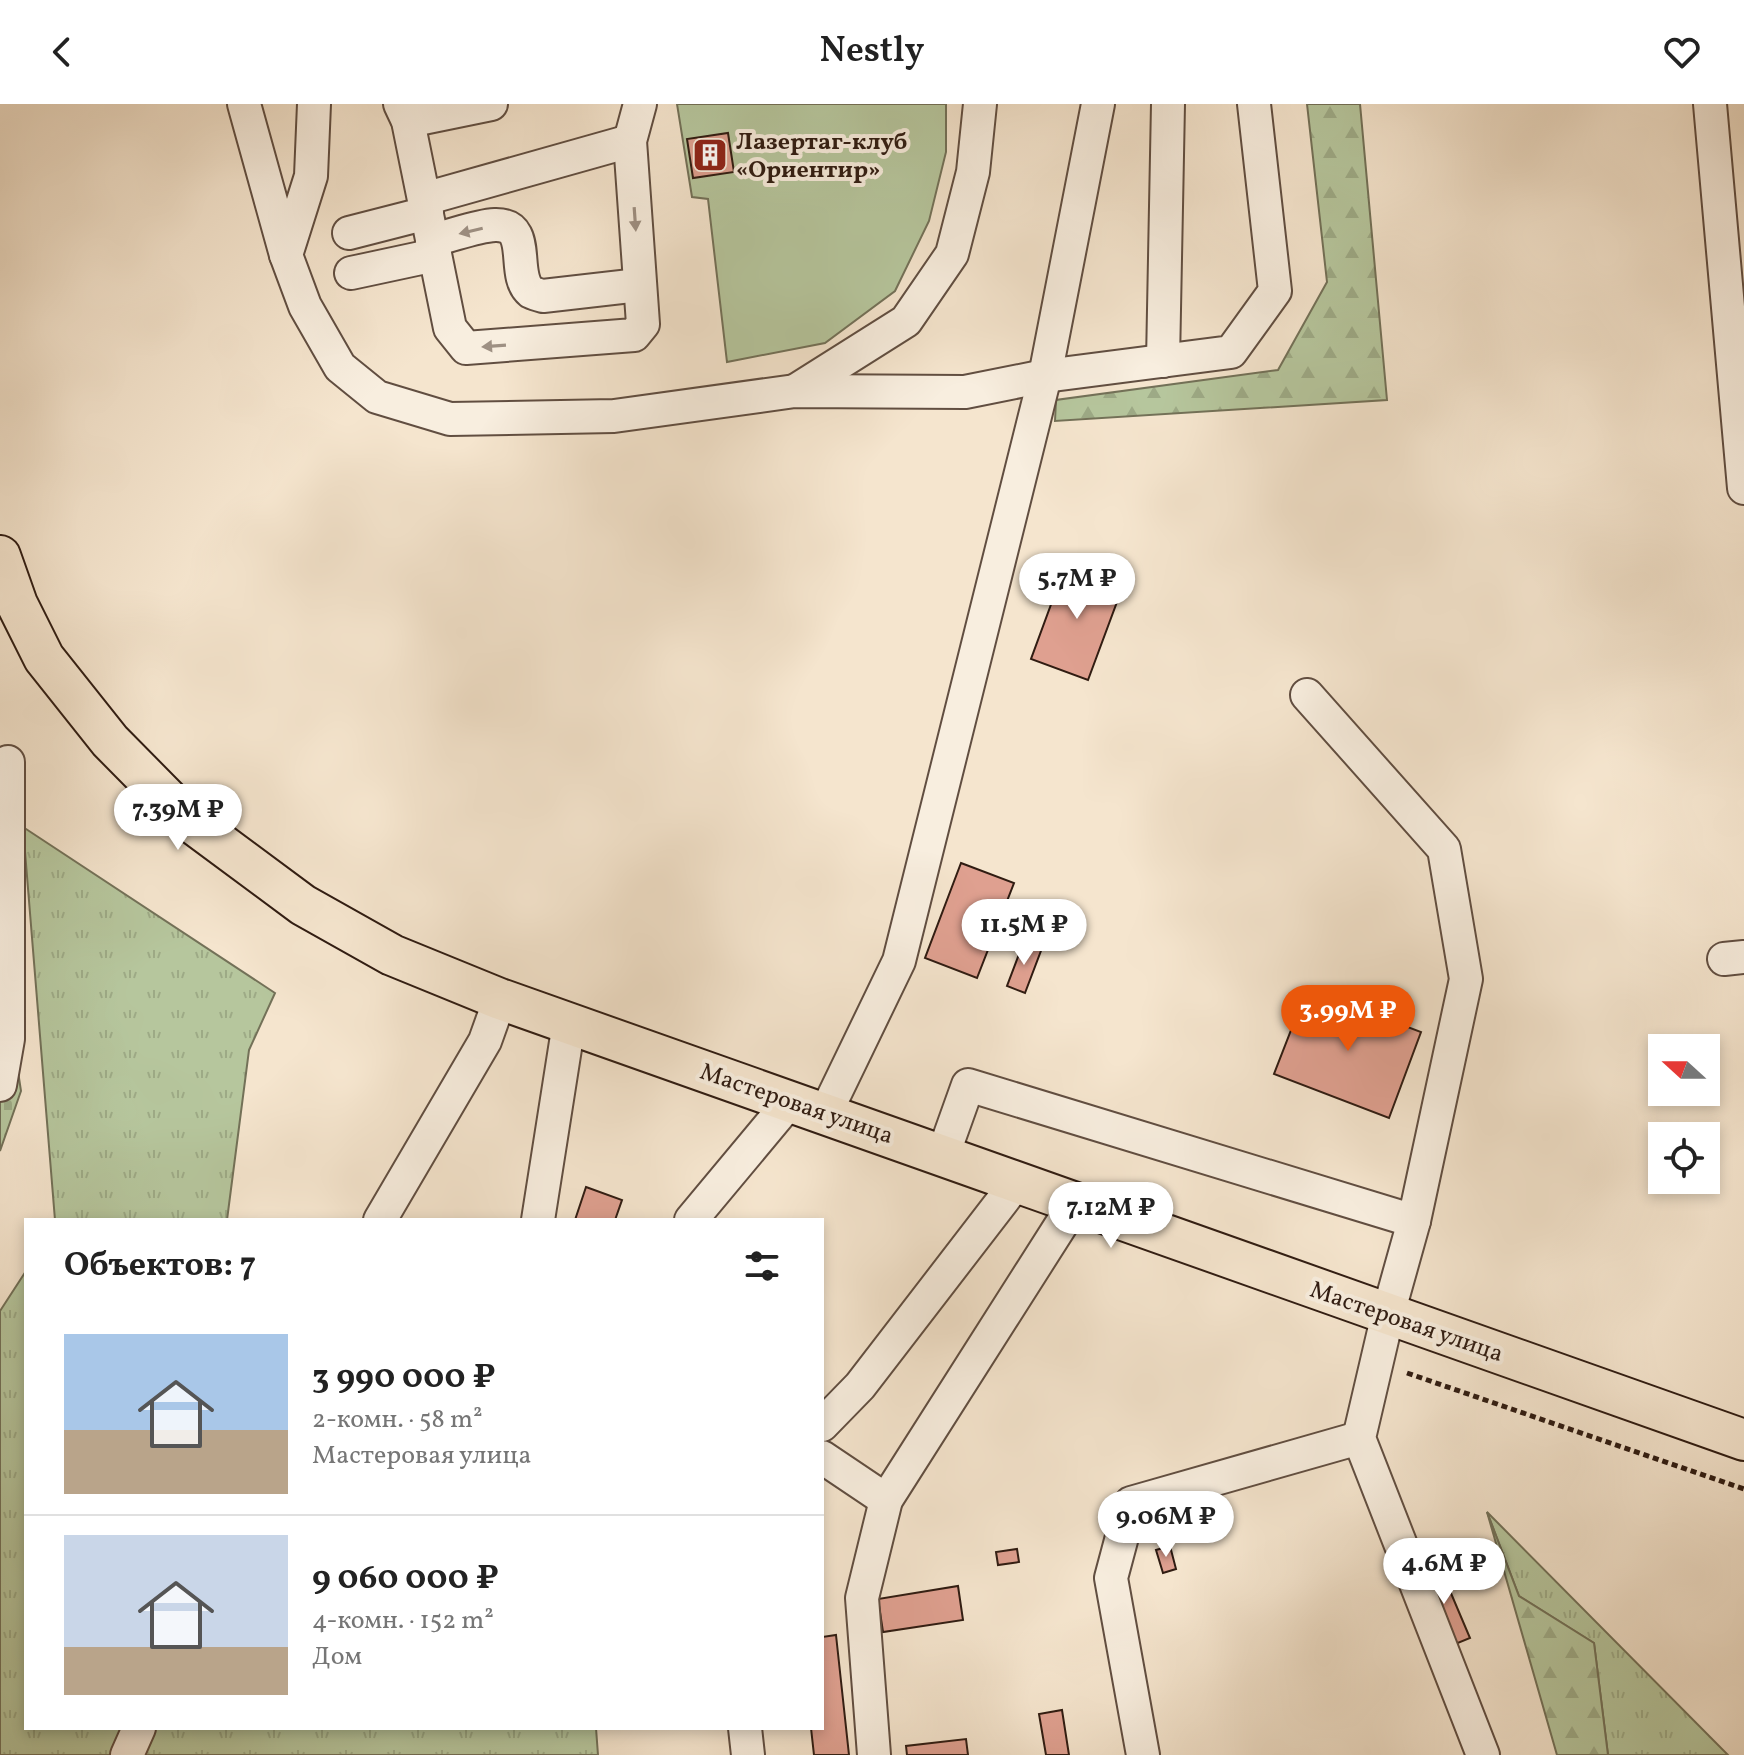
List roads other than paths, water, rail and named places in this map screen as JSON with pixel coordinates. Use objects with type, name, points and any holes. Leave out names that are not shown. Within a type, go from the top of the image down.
[{"type":"main road","name":"Мастеровая улица","points":[[0,556],[17,604],[44,658],[110,741],[187,819],[303,905],[392,955],[500,999],[1744,1440]]},
{"type":"street","points":[[244,104],[286,255],[305,306],[340,367],[377,397],[450,419],[614,416],[795,391],[965,392],[1045,376],[1231,352],[1275,291],[1254,104]]},
{"type":"street","points":[[286,255],[311,176],[314,104]]},
{"type":"street","points":[[491,104],[404,113],[450,328],[466,348],[634,335],[643,324],[630,141],[640,104]]},
{"type":"street","points":[[795,391],[906,321],[952,254],[973,172],[980,104]]},
{"type":"street","points":[[693,1218],[808,1106],[899,961],[1045,376],[1098,104]]},
{"type":"street","points":[[1163,361],[1168,104]]},
{"type":"street","points":[[1710,104],[1744,488]]},
{"type":"street","points":[[351,273],[429,227],[630,141]]},
{"type":"street","points":[[349,233],[496,225],[509,228],[518,239],[523,279],[530,291],[543,296],[639,285]]},
{"type":"street","points":[[1307,695],[1444,849],[1466,979],[1414,1221],[1359,1438],[1483,1755]]},
{"type":"street","points":[[0,1085],[8,1039],[8,762]]},
{"type":"street","points":[[381,1218],[485,1041],[500,999]]},
{"type":"street","points":[[538,1218],[569,1023]]},
{"type":"street","points":[[943,1155],[968,1085],[1414,1221]]},
{"type":"street","points":[[824,1423],[860,1386],[1017,1182]]},
{"type":"street","points":[[874,1755],[862,1598],[886,1500],[1075,1203]]},
{"type":"street","points":[[1143,1755],[1111,1578],[1131,1503],[1359,1438]]},
{"type":"street","points":[[824,1458],[886,1500]]},
{"type":"street","points":[[127,1755],[138,1730]]},
{"type":"street","points":[[745,1730],[748,1755]]},
{"type":"place","name":"Лазертаг-клуб «Ориентир»","points":[[710,155]]}]
